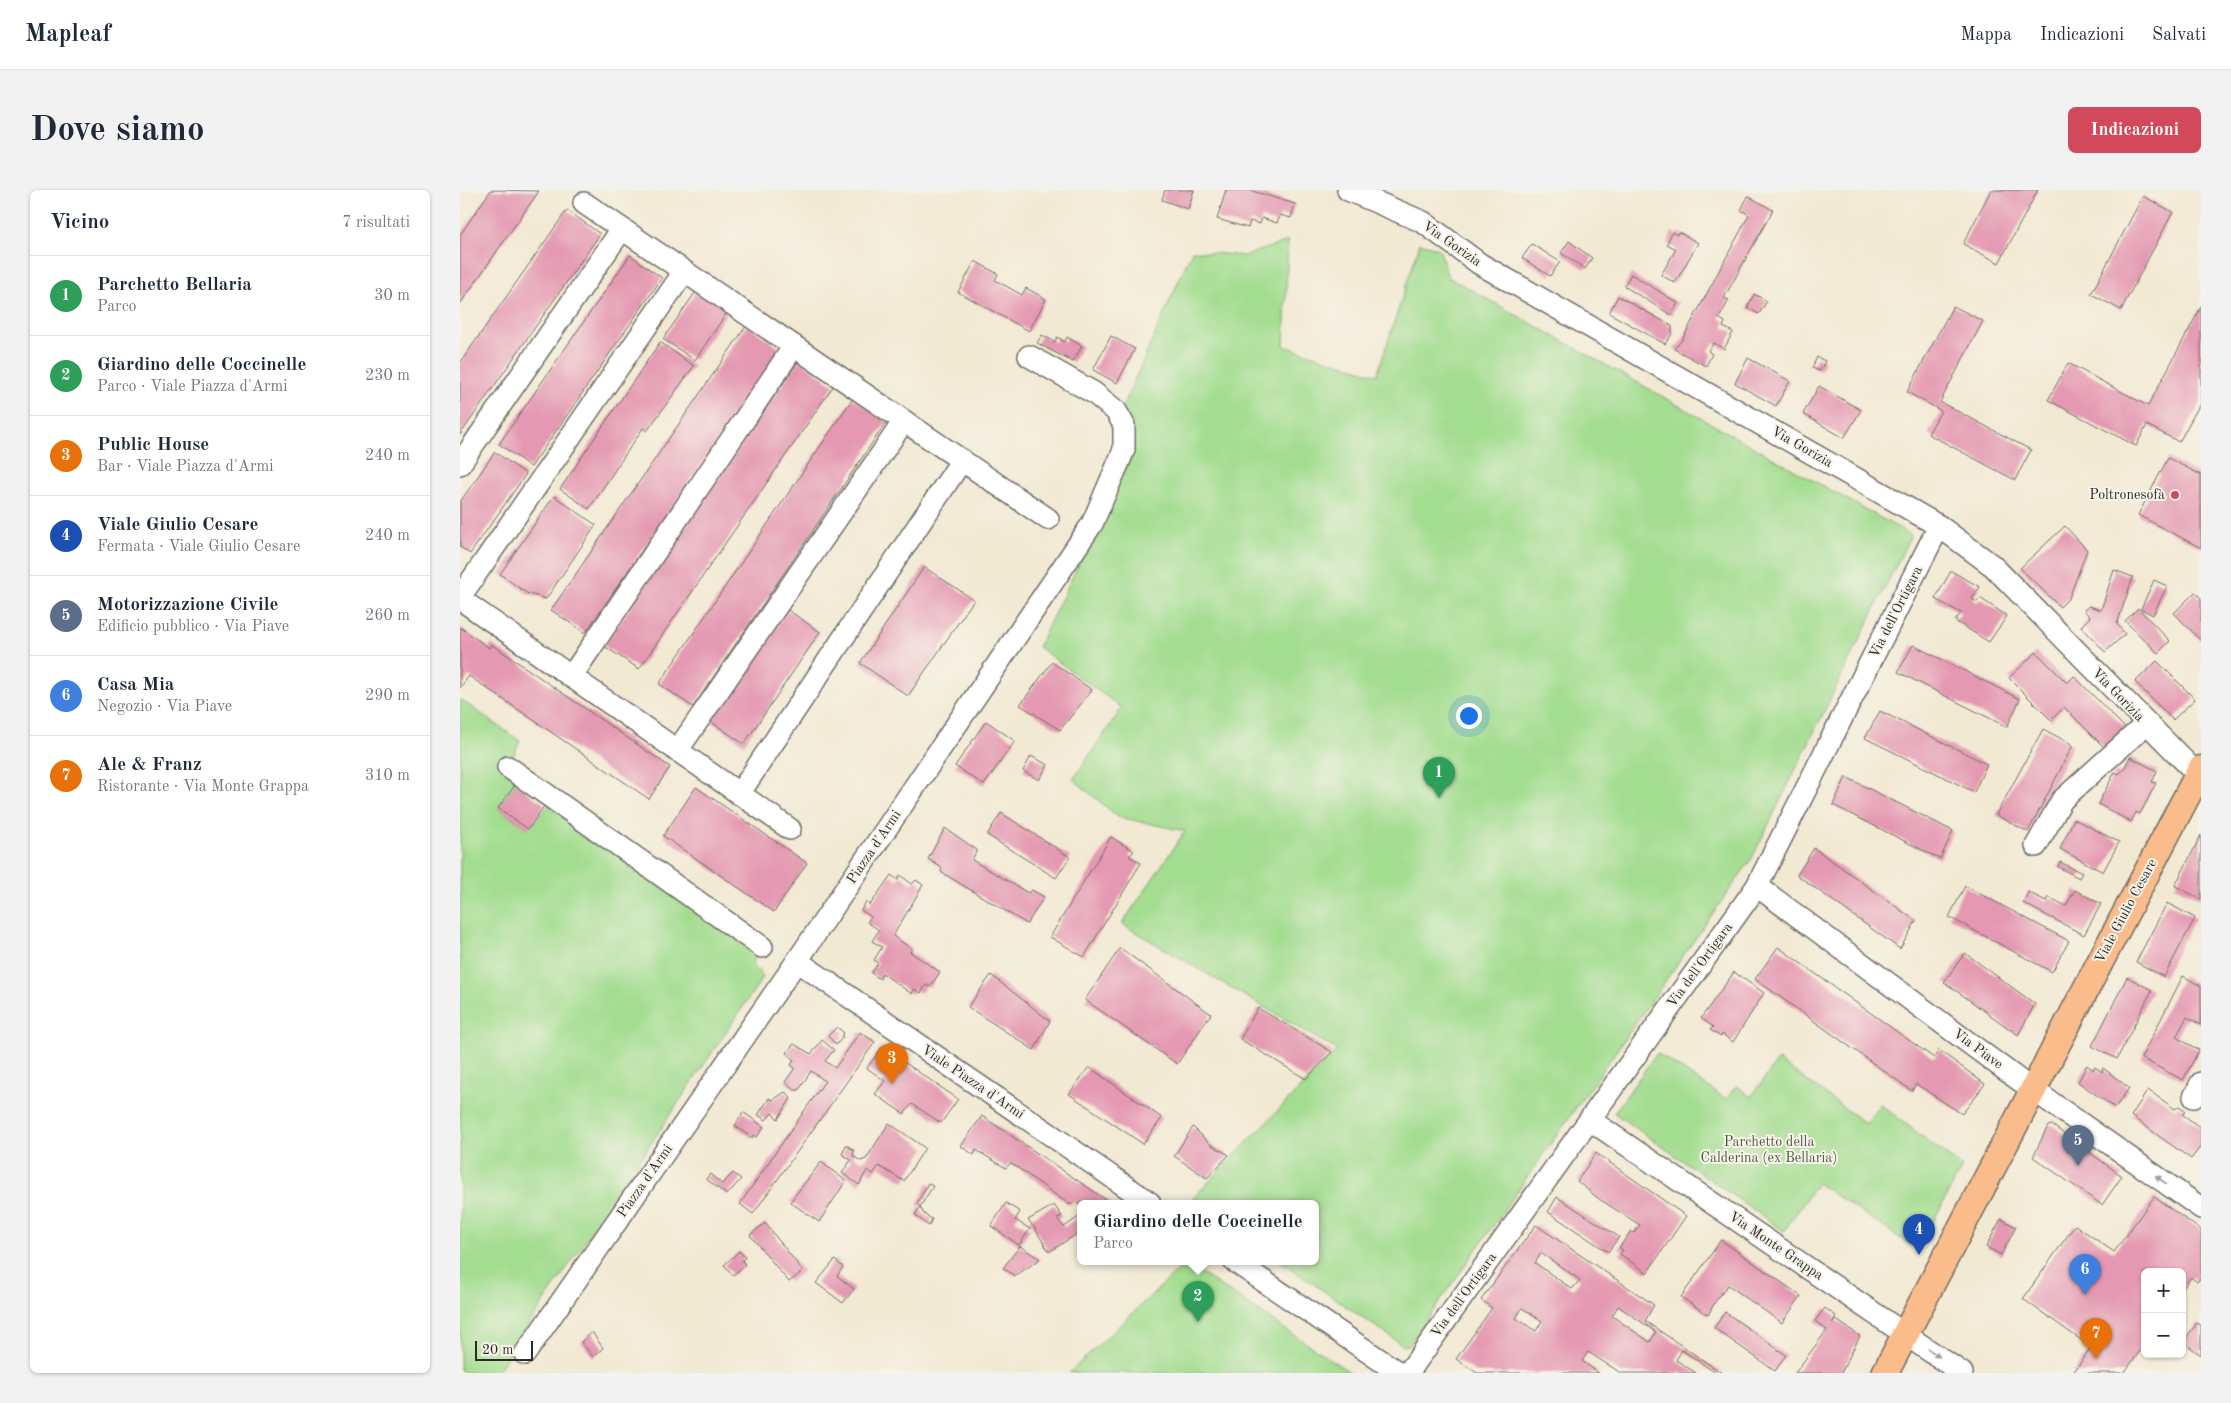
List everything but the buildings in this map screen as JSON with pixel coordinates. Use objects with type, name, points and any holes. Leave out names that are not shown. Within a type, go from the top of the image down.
[{"type":"main road","name":"Viale Giulio Cesare","points":[[1885,1373],[2200,774]]},
{"type":"street","name":"Via Gorizia","points":[[1348,190],[1423,222],[1480,264],[1940,526],[1993,566],[2146,724],[2200,774]]},
{"type":"street","points":[[584,203],[1048,519]]},
{"type":"street","points":[[460,464],[622,230]]},
{"type":"street","points":[[684,272],[460,598],[790,829]]},
{"type":"street","points":[[571,676],[794,346]]},
{"type":"street","name":"Piazza d'Armi","points":[[525,1354],[796,962],[1092,524],[1124,450],[1124,425],[1116,411],[1094,393],[1029,356]]},
{"type":"street","points":[[677,751],[904,421]]},
{"type":"street","points":[[739,794],[962,460]]},
{"type":"street","name":"Via dell'Ortigara","points":[[1408,1373],[1757,886],[1940,526]]},
{"type":"street","points":[[2036,846],[2062,800],[2146,724]]},
{"type":"street","points":[[508,767],[762,947]]},
{"type":"street","name":"Via Piave","points":[[1757,886],[2033,1090],[2201,1208]]},
{"type":"street","name":"Viale Piazza d'Armi","points":[[796,962],[1146,1200]]},
{"type":"street","name":"Via Monte Grappa","points":[[1590,1120],[1962,1373]]},
{"type":"street","points":[[1240,1265],[1399,1373]]},
{"type":"green space","points":[[1288,241],[1284,346],[1377,375],[1420,243],[1439,249],[1448,277],[1911,535],[1752,858],[1409,1345],[1404,1346],[1286,1265],[1319,1265],[1319,1200],[1191,1200],[1337,1050],[1122,924],[1185,831],[1118,817],[1073,779],[1122,708],[1038,647],[1133,453],[1123,406],[1192,251],[1244,256]]},
{"type":"green space","points":[[460,699],[520,741],[508,767],[516,784],[498,808],[528,829],[554,800],[762,947],[752,963],[763,977],[499,1369],[493,1373],[460,1373]]},
{"type":"green space","name":"Parchetto della Calderina (ex Bellaria)","points":[[1657,1053],[1726,1099],[1736,1086],[1751,1097],[1778,1060],[1866,1124],[1880,1104],[1962,1167],[1918,1250],[1817,1183],[1784,1231],[1614,1113]]},
{"type":"green space","points":[[1184,1265],[1189,1265],[1351,1373],[1069,1373]]},
{"type":"place","name":"Poltronesofà","points":[[2175,495]]},
{"type":"place","name":"Parchetto Bellaria","points":[[1439,798]]},
{"type":"place","name":"Public House","points":[[892,1084]]},
{"type":"place","name":"Motorizzazione Civile","points":[[2078,1166]]},
{"type":"place","name":"Viale Giulio Cesare","points":[[1919,1255]]},
{"type":"place","name":"Casa Mia","points":[[2085,1295]]},
{"type":"place","name":"Giardino delle Coccinelle","points":[[1198,1322]]},
{"type":"place","name":"Ale & Franz","points":[[2096,1359]]}]
